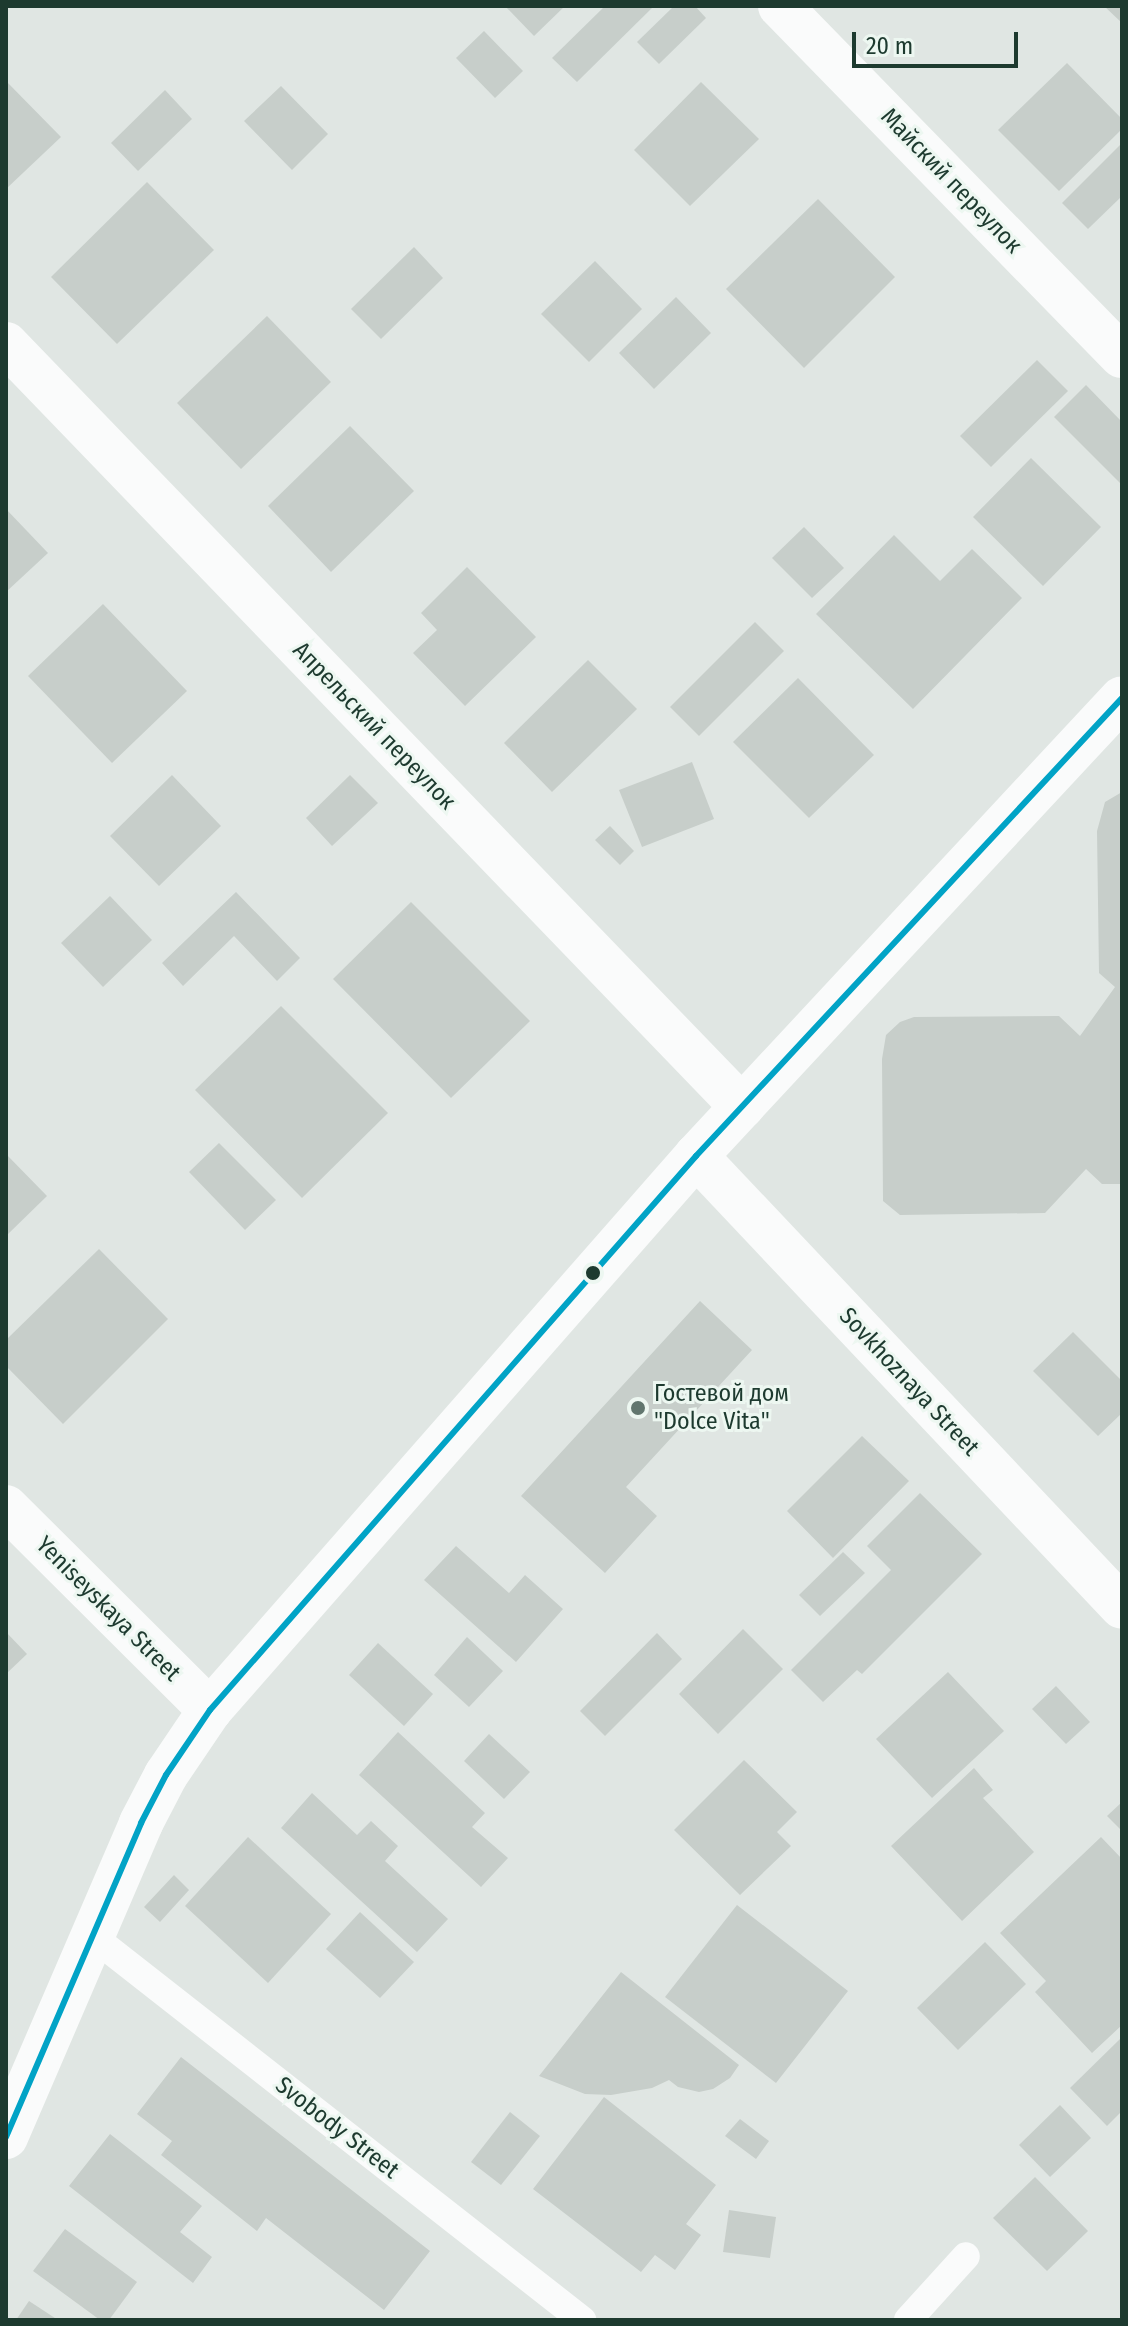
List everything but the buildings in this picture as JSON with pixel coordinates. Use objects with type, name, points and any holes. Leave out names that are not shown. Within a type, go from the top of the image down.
[{"type":"street","name":"Майский переулок","points":[[780,6],[1122,356]]},
{"type":"street","name":"Апрельский переулок","points":[[6,344],[742,1107]]},
{"type":"street","points":[[6,2137],[141,1823],[166,1775],[210,1710],[696,1156],[1122,698]]},
{"type":"street","name":"Sovkhoznaya Street","points":[[696,1156],[1122,1607]]},
{"type":"street","name":"Yeniseyskaya Street","points":[[6,1507],[210,1710]]},
{"type":"lane","name":"Svobody Street","points":[[92,1936],[582,2320]]},
{"type":"lane","points":[[908,2320],[966,2256]]},
{"type":"transit line","points":[[6,2137],[141,1823],[166,1775],[210,1710],[696,1156],[1122,698]]},
{"type":"place","name":"Гостевой дом \"Dolce Vita\"","points":[[638,1408]]}]
